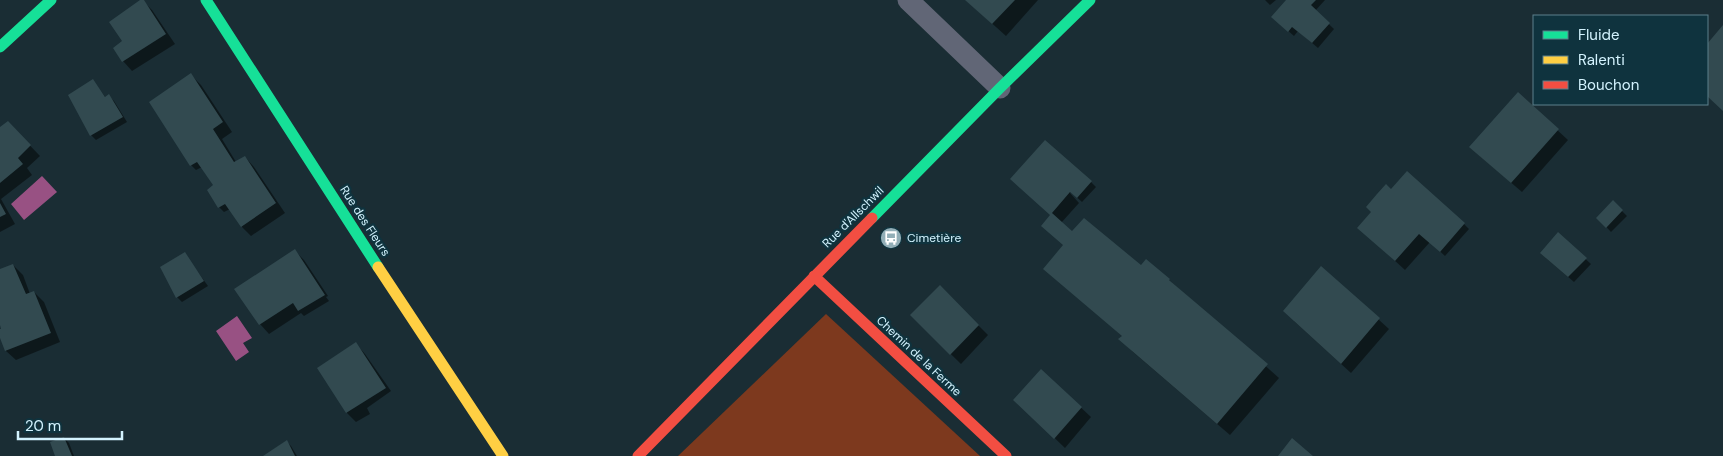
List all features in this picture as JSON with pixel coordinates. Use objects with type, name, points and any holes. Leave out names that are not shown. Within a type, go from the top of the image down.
[{"type":"street","points":[[0,47],[51,0]]},
{"type":"street","name":"Rue des Fleurs","points":[[206,0],[380,270],[503,456]]},
{"type":"street","name":"Rue d'Allschwil","points":[[638,456],[1000,88],[1090,0]]},
{"type":"street","name":"Chemin de la Ferme","points":[[814,276],[1006,456]]},
{"type":"lane","points":[[908,0],[1000,88]]},
{"type":"shaded area","points":[[42,176],[57,192],[24,220],[11,204]]},
{"type":"shaded area","points":[[826,314],[980,456],[678,456]]},
{"type":"shaded area","points":[[237,316],[252,338],[243,343],[249,352],[236,361],[216,331]]},
{"type":"building","points":[[140,0],[144,0],[166,34],[122,62],[113,48],[122,41],[109,22]]},
{"type":"building","points":[[965,0],[1015,0],[992,24]]},
{"type":"building","points":[[1286,0],[1316,0],[1311,5],[1330,23],[1312,43],[1292,27],[1288,32],[1271,17]]},
{"type":"building","points":[[1723,25],[1723,111],[1708,97],[1708,43]]},
{"type":"building","points":[[191,73],[223,122],[213,129],[234,162],[245,156],[276,203],[241,227],[225,204],[218,208],[207,190],[213,185],[197,162],[190,166],[149,102]]},
{"type":"building","points":[[93,79],[105,97],[109,94],[123,117],[90,136],[68,95]]},
{"type":"building","points":[[1518,92],[1559,129],[1511,183],[1469,147]]},
{"type":"building","points":[[8,121],[31,145],[18,158],[23,164],[0,183],[0,127]]},
{"type":"building","points":[[1045,140],[1092,181],[1077,198],[1070,192],[1052,213],[1072,231],[1084,218],[1141,265],[1146,259],[1268,364],[1217,424],[1118,339],[1122,336],[1043,269],[1063,245],[1041,226],[1050,215],[1010,179]]},
{"type":"building","points":[[1407,171],[1465,223],[1440,252],[1419,234],[1395,261],[1357,228],[1371,212],[1366,207],[1377,194],[1386,184],[1391,189]]},
{"type":"building","points":[[1613,200],[1623,210],[1606,228],[1596,218]]},
{"type":"building","points":[[0,203],[6,214],[0,217]]},
{"type":"building","points":[[1558,232],[1587,258],[1568,277],[1540,253]]},
{"type":"building","points":[[295,249],[325,295],[298,311],[293,303],[259,325],[234,289]]},
{"type":"building","points":[[185,252],[204,281],[176,298],[160,267]]},
{"type":"building","points":[[13,264],[26,294],[34,291],[51,333],[5,351],[0,338],[0,269]]},
{"type":"building","points":[[1321,266],[1380,318],[1341,364],[1283,311]]},
{"type":"building","points":[[940,285],[979,325],[950,355],[910,315]]},
{"type":"building","points":[[356,342],[386,388],[346,413],[317,368]]},
{"type":"building","points":[[1041,369],[1082,407],[1054,439],[1013,400]]},
{"type":"building","points":[[64,437],[72,456],[55,456],[50,442]]},
{"type":"building","points":[[1292,438],[1313,456],[1278,456]]},
{"type":"building","points":[[287,440],[295,456],[263,456]]},
{"type":"traffic: fast","points":[[0,47],[51,0]]},
{"type":"traffic: fast","points":[[206,0],[378,267]]},
{"type":"traffic: fast","points":[[872,218],[1090,0]]},
{"type":"traffic: slow","points":[[378,267],[503,456]]},
{"type":"traffic: jam","points":[[638,456],[872,218]]},
{"type":"traffic: jam","points":[[814,276],[1006,456]]},
{"type":"place","name":"Cimetière","points":[[891,238]]}]
